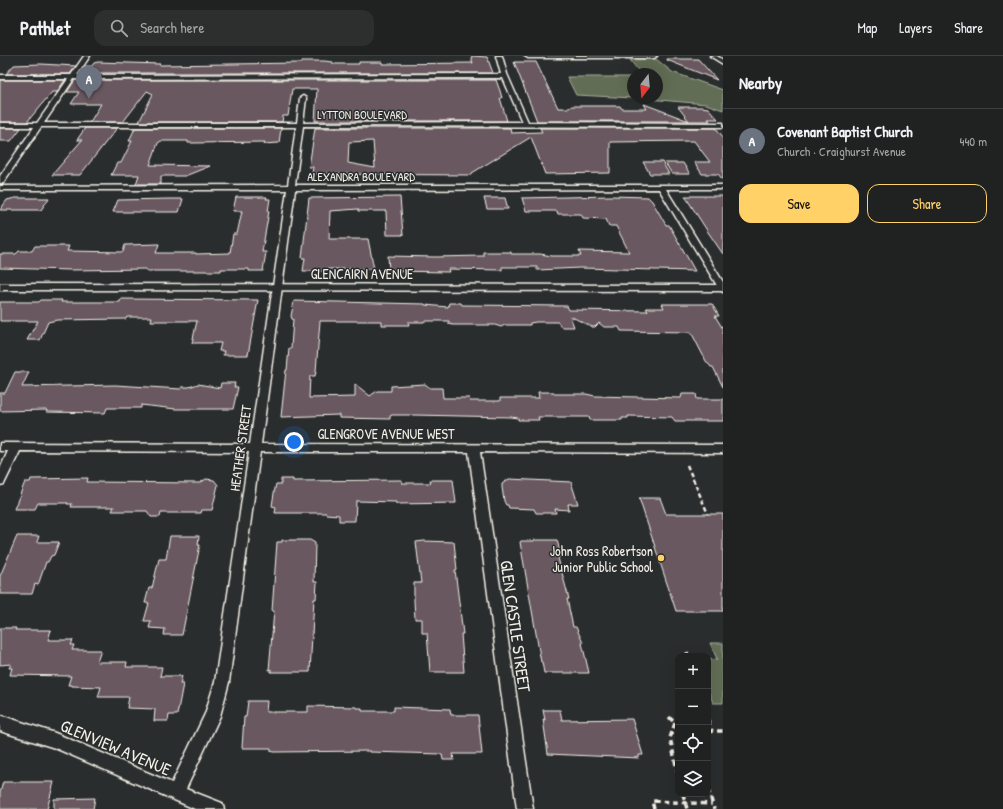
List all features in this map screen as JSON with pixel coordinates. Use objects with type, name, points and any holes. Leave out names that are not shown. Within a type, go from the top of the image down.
[{"type":"street","points":[[0,181],[87,56]]},
{"type":"street","points":[[499,56],[505,76],[526,124]]},
{"type":"street","points":[[528,56],[654,56]]},
{"type":"street","points":[[713,56],[723,62]]},
{"type":"street","points":[[0,77],[505,76]]},
{"type":"street","name":"HEATHER STREET","points":[[176,793],[204,734],[219,695],[226,656],[278,287],[303,98]]},
{"type":"street","name":"LYTTON BOULEVARD","points":[[0,125],[723,125]]},
{"type":"street","points":[[661,187],[723,288]]},
{"type":"street","name":"ALEXANDRA BOULEVARD","points":[[0,188],[723,187]]},
{"type":"street","name":"GLENCAIRN AVENUE","points":[[0,287],[723,288]]},
{"type":"street","name":"GLENGROVE AVENUE WEST","points":[[0,447],[723,449]]},
{"type":"street","points":[[0,481],[16,447]]},
{"type":"street","name":"GLEN CASTLE STREET","points":[[474,448],[525,809]]},
{"type":"street","name":"GLENVIEW AVENUE","points":[[0,723],[21,729],[72,748],[216,809]]},
{"type":"path","points":[[687,465],[708,514]]},
{"type":"path","points":[[669,717],[675,721]]},
{"type":"path","points":[[675,761],[670,738],[676,725]]},
{"type":"path","points":[[711,732],[723,731]]},
{"type":"path","points":[[684,797],[686,809]]},
{"type":"path","points":[[710,797],[714,809]]},
{"type":"path","points":[[654,809],[652,801],[712,804]]},
{"type":"green space","points":[[656,59],[672,72],[723,90],[723,110],[706,104],[663,100],[663,68],[636,68],[630,60]]},
{"type":"green space","points":[[567,77],[627,77],[627,98],[576,95]]},
{"type":"green space","points":[[710,643],[723,643],[723,703],[713,703],[711,697],[711,660],[717,659]]},
{"type":"building","points":[[471,57],[487,57],[493,73],[80,73],[85,66],[92,66],[94,63],[98,62],[160,64],[159,65],[302,63],[302,61],[324,61],[333,62],[333,64],[359,64],[359,62],[382,62],[382,64],[473,63]]},
{"type":"building","points":[[698,59],[717,80],[667,60]]},
{"type":"building","points":[[514,62],[536,62],[558,108],[569,108],[572,106],[620,106],[622,109],[647,109],[644,104],[689,121],[537,121]]},
{"type":"building","points":[[41,64],[76,66],[70,74],[6,74],[14,65]]},
{"type":"building","points":[[0,80],[65,80],[57,92],[52,92],[27,122],[0,122]]},
{"type":"building","points":[[75,80],[496,80],[507,121],[315,121],[317,89],[292,89],[288,116],[283,116],[282,122],[139,122],[153,94],[147,91],[123,122],[90,122],[101,104],[71,104],[79,92],[67,92]]},
{"type":"building","points":[[678,107],[708,108],[718,119],[708,119],[710,121],[689,121]]},
{"type":"building","points":[[0,128],[21,128],[11,141],[0,141]]},
{"type":"building","points":[[85,128],[117,128],[80,175],[52,175],[82,140],[77,140]]},
{"type":"building","points":[[135,128],[281,128],[279,143],[188,143],[188,141],[161,141],[158,143],[150,165],[210,166],[185,176],[161,176],[161,184],[136,184],[139,175],[111,175],[117,163],[121,163],[132,141],[129,141]]},
{"type":"building","points":[[315,128],[510,128],[511,133],[542,132],[540,128],[716,128],[723,137],[723,180],[718,174],[702,174],[694,162],[710,162],[694,141],[610,142],[610,173],[545,174],[531,137],[472,173],[472,175],[312,174],[313,167],[309,167]],"holes":[[[373,141],[375,168],[348,163],[349,142]]]},
{"type":"building","points":[[643,162],[662,162],[669,174],[650,174]]},
{"type":"building","points":[[665,163],[683,163],[690,174],[672,174]]},
{"type":"building","points":[[611,196],[648,197],[652,201],[666,225],[669,225],[695,271],[580,268],[537,270],[537,267],[502,267],[502,270],[448,269],[449,272],[389,271],[388,256],[483,256],[483,252],[511,252],[511,254],[581,256],[579,251],[629,252],[616,226],[609,226],[606,219],[583,218],[581,214],[558,214],[557,211],[526,211],[522,198]]},
{"type":"building","points":[[685,196],[723,196],[723,254],[708,232]]},
{"type":"building","points":[[236,197],[267,197],[266,199],[270,199],[262,252],[266,252],[263,271],[249,271],[249,269],[221,269],[221,271],[146,271],[146,269],[70,270],[0,268],[0,254],[16,254],[19,251],[32,251],[35,246],[69,246],[67,251],[123,252],[125,245],[159,244],[156,253],[230,253],[233,234],[237,234],[242,211],[233,211]]},
{"type":"building","points":[[400,197],[403,235],[387,235],[386,211],[358,211],[358,209],[330,211],[329,239],[368,239],[374,269],[325,269],[325,271],[303,271],[305,258],[302,258],[309,198]]},
{"type":"building","points":[[15,198],[49,198],[41,210],[0,210],[7,200]]},
{"type":"building","points":[[484,198],[505,198],[508,209],[487,209]]},
{"type":"building","points":[[183,199],[179,212],[113,212],[118,200]]},
{"type":"building","points":[[121,299],[258,300],[248,355],[223,355],[224,351],[219,351],[221,343],[192,343],[197,321],[151,321],[152,317],[57,320],[48,322],[40,340],[27,340],[38,321],[0,321],[0,302],[39,302],[41,300],[62,300],[61,302],[120,302]]},
{"type":"building","points":[[294,301],[425,304],[448,307],[449,303],[461,303],[462,305],[567,306],[569,310],[648,311],[646,308],[664,308],[662,304],[712,304],[719,316],[715,316],[723,329],[723,387],[713,367],[711,367],[706,361],[691,332],[621,331],[619,327],[604,327],[599,323],[595,327],[592,327],[570,316],[574,327],[561,327],[558,322],[536,322],[530,323],[530,325],[505,325],[501,327],[495,325],[453,325],[449,324],[449,321],[408,322],[409,325],[382,325],[382,321],[320,321],[316,371],[315,376],[310,376],[309,398],[355,397],[355,384],[370,396],[377,391],[391,391],[391,386],[425,384],[430,388],[442,388],[443,398],[469,398],[470,401],[500,401],[500,398],[539,398],[538,392],[554,392],[554,394],[586,394],[595,396],[681,398],[682,394],[696,394],[697,399],[723,399],[723,421],[675,421],[672,417],[628,416],[628,418],[622,418],[622,420],[590,420],[589,417],[538,417],[539,420],[518,420],[518,418],[511,417],[413,415],[392,415],[390,416],[390,419],[339,418],[339,415],[281,417],[289,348],[291,348],[293,319],[291,316]]},
{"type":"building","points":[[15,372],[29,372],[22,387],[115,385],[181,389],[182,387],[189,387],[198,384],[220,388],[221,383],[235,383],[234,387],[238,387],[233,409],[176,409],[141,405],[141,408],[107,408],[105,413],[46,412],[47,410],[0,411],[0,393],[5,393]]},
{"type":"building","points":[[88,478],[87,482],[200,483],[206,479],[214,480],[218,485],[212,510],[202,510],[201,513],[161,513],[160,517],[151,517],[147,511],[112,511],[114,507],[71,507],[72,504],[67,504],[68,503],[38,503],[35,509],[14,509],[25,482],[30,482],[31,479]]},
{"type":"building","points":[[281,479],[293,479],[293,481],[402,480],[402,483],[431,483],[430,480],[453,480],[456,503],[396,504],[396,502],[356,501],[355,521],[339,521],[339,515],[326,513],[275,513],[276,507],[272,506],[274,493],[276,484],[281,484]]},
{"type":"building","points":[[509,479],[571,482],[578,504],[568,504],[569,510],[555,509],[556,513],[536,513],[534,509],[509,508],[504,501],[502,484]]},
{"type":"building","points":[[639,498],[660,498],[666,514],[723,514],[723,611],[676,611]]},
{"type":"building","points":[[17,536],[39,536],[37,542],[59,542],[54,555],[51,556],[48,562],[46,562],[38,585],[35,584],[32,594],[0,594],[0,576]]},
{"type":"building","points":[[170,536],[199,536],[198,545],[200,545],[182,635],[164,635],[165,629],[149,628],[151,621],[144,621],[149,603],[145,603],[149,588],[152,588],[159,559],[166,559]]},
{"type":"building","points":[[282,540],[310,540],[315,543],[314,582],[317,582],[316,599],[314,599],[310,672],[271,672],[271,669],[269,670],[274,611],[272,611],[277,542],[282,542]]},
{"type":"building","points":[[534,540],[557,540],[561,556],[558,558],[569,599],[567,599],[573,627],[576,627],[583,643],[589,673],[544,673],[520,542]]},
{"type":"building","points":[[416,542],[454,542],[457,570],[455,570],[463,634],[461,634],[464,672],[430,672],[427,633],[422,633],[422,619],[415,619],[414,600],[414,583],[421,583]]},
{"type":"building","points":[[0,628],[16,628],[15,630],[51,630],[48,640],[73,640],[71,645],[74,645],[72,650],[101,650],[97,662],[127,662],[126,667],[162,667],[160,676],[182,676],[180,684],[183,684],[177,715],[169,715],[168,721],[154,721],[155,709],[127,708],[129,697],[98,697],[101,687],[68,685],[71,676],[10,675],[12,668],[9,668],[11,664],[0,665]]},
{"type":"building","points":[[248,701],[267,701],[266,712],[308,712],[308,706],[356,707],[362,708],[362,711],[394,711],[394,707],[450,709],[451,715],[478,715],[482,754],[453,754],[454,760],[443,760],[442,754],[370,751],[274,752],[271,751],[271,748],[242,748],[244,717],[246,717]]},
{"type":"building","points":[[543,710],[560,710],[562,720],[632,719],[643,755],[639,755],[639,758],[548,754]]},
{"type":"building","points":[[3,782],[54,782],[47,809],[0,809],[0,793]]},
{"type":"building","points":[[95,798],[93,809],[54,809],[54,799]]},
{"type":"place","name":"Covenant Baptist Church","points":[[89,99]]},
{"type":"place","name":"John Ross Robertson Junior Public School","points":[[661,558]]}]
